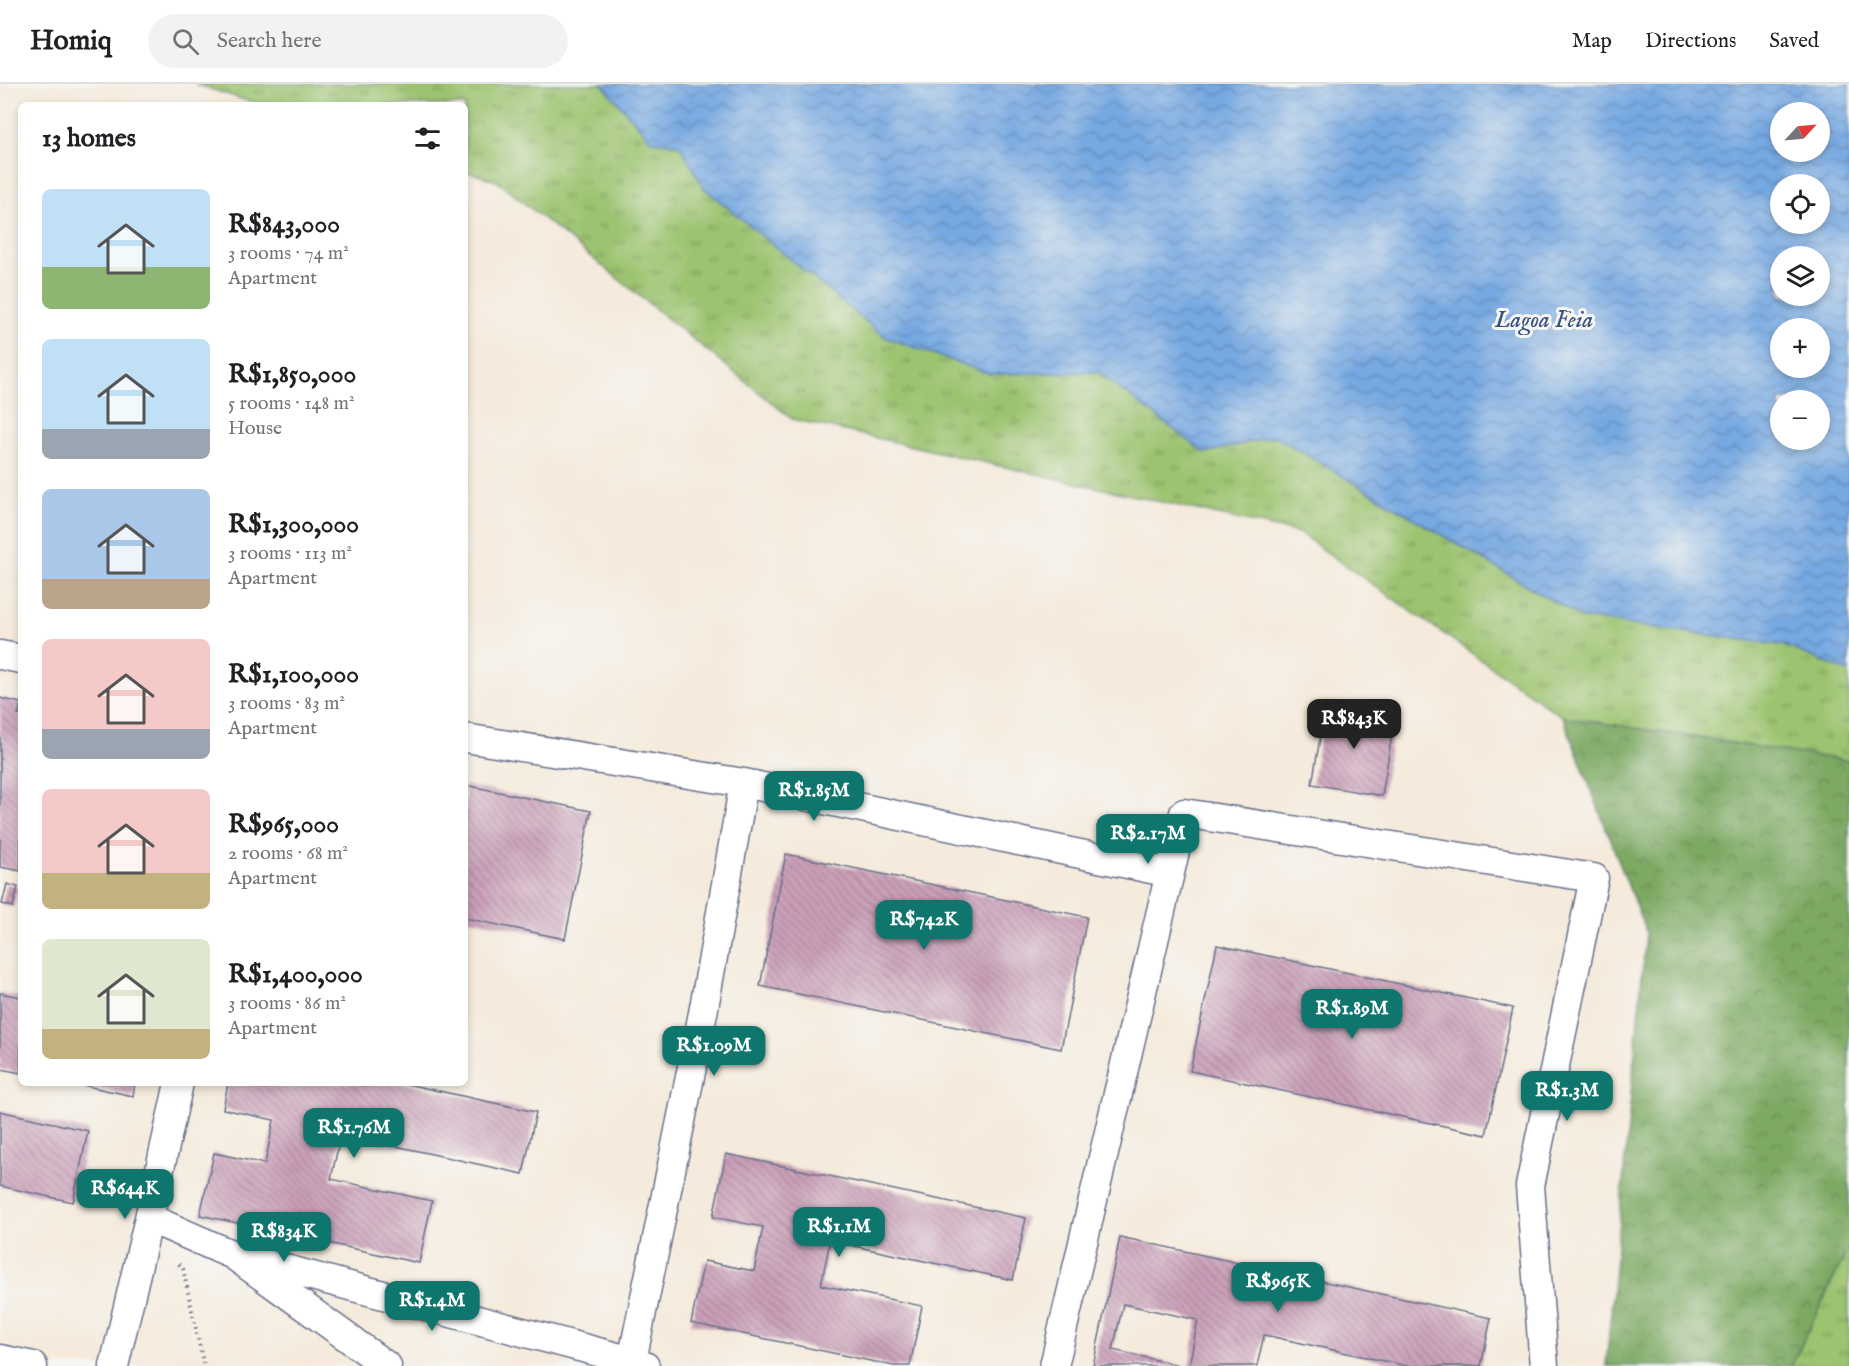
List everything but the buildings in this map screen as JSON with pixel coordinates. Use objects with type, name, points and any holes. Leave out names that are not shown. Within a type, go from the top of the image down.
[{"type":"street","points":[[0,655],[18,658]]},
{"type":"street","points":[[468,738],[744,783],[1170,873]]},
{"type":"street","points":[[149,1218],[233,1255],[638,1363],[744,783]]},
{"type":"street","points":[[1054,1366],[1184,813],[1594,878],[1530,1186],[1544,1366]]},
{"type":"street","points":[[114,1366],[178,1086]]},
{"type":"street","points":[[233,1255],[387,1366]]},
{"type":"street","points":[[0,1359],[33,1366]]},
{"type":"path","points":[[177,1261],[183,1269],[204,1366]]},
{"type":"green space","points":[[195,84],[602,84],[651,140],[680,145],[704,188],[990,374],[1098,372],[1205,453],[1275,436],[1582,618],[1783,645],[1849,672],[1849,761],[1563,717],[1299,533],[792,419],[497,181],[468,172],[468,102],[251,102]]},
{"type":"green space","points":[[1563,717],[1849,761],[1849,1247],[1791,1366],[1606,1366],[1646,932]]},
{"type":"green space","points":[[1849,1247],[1849,1366],[1791,1366]]},
{"type":"water","name":"Lagoa Feia","points":[[602,84],[1849,84],[1849,672],[1783,645],[1582,618],[1275,436],[1205,453],[1098,372],[990,374],[885,337],[704,188],[680,145],[651,140]]}]
